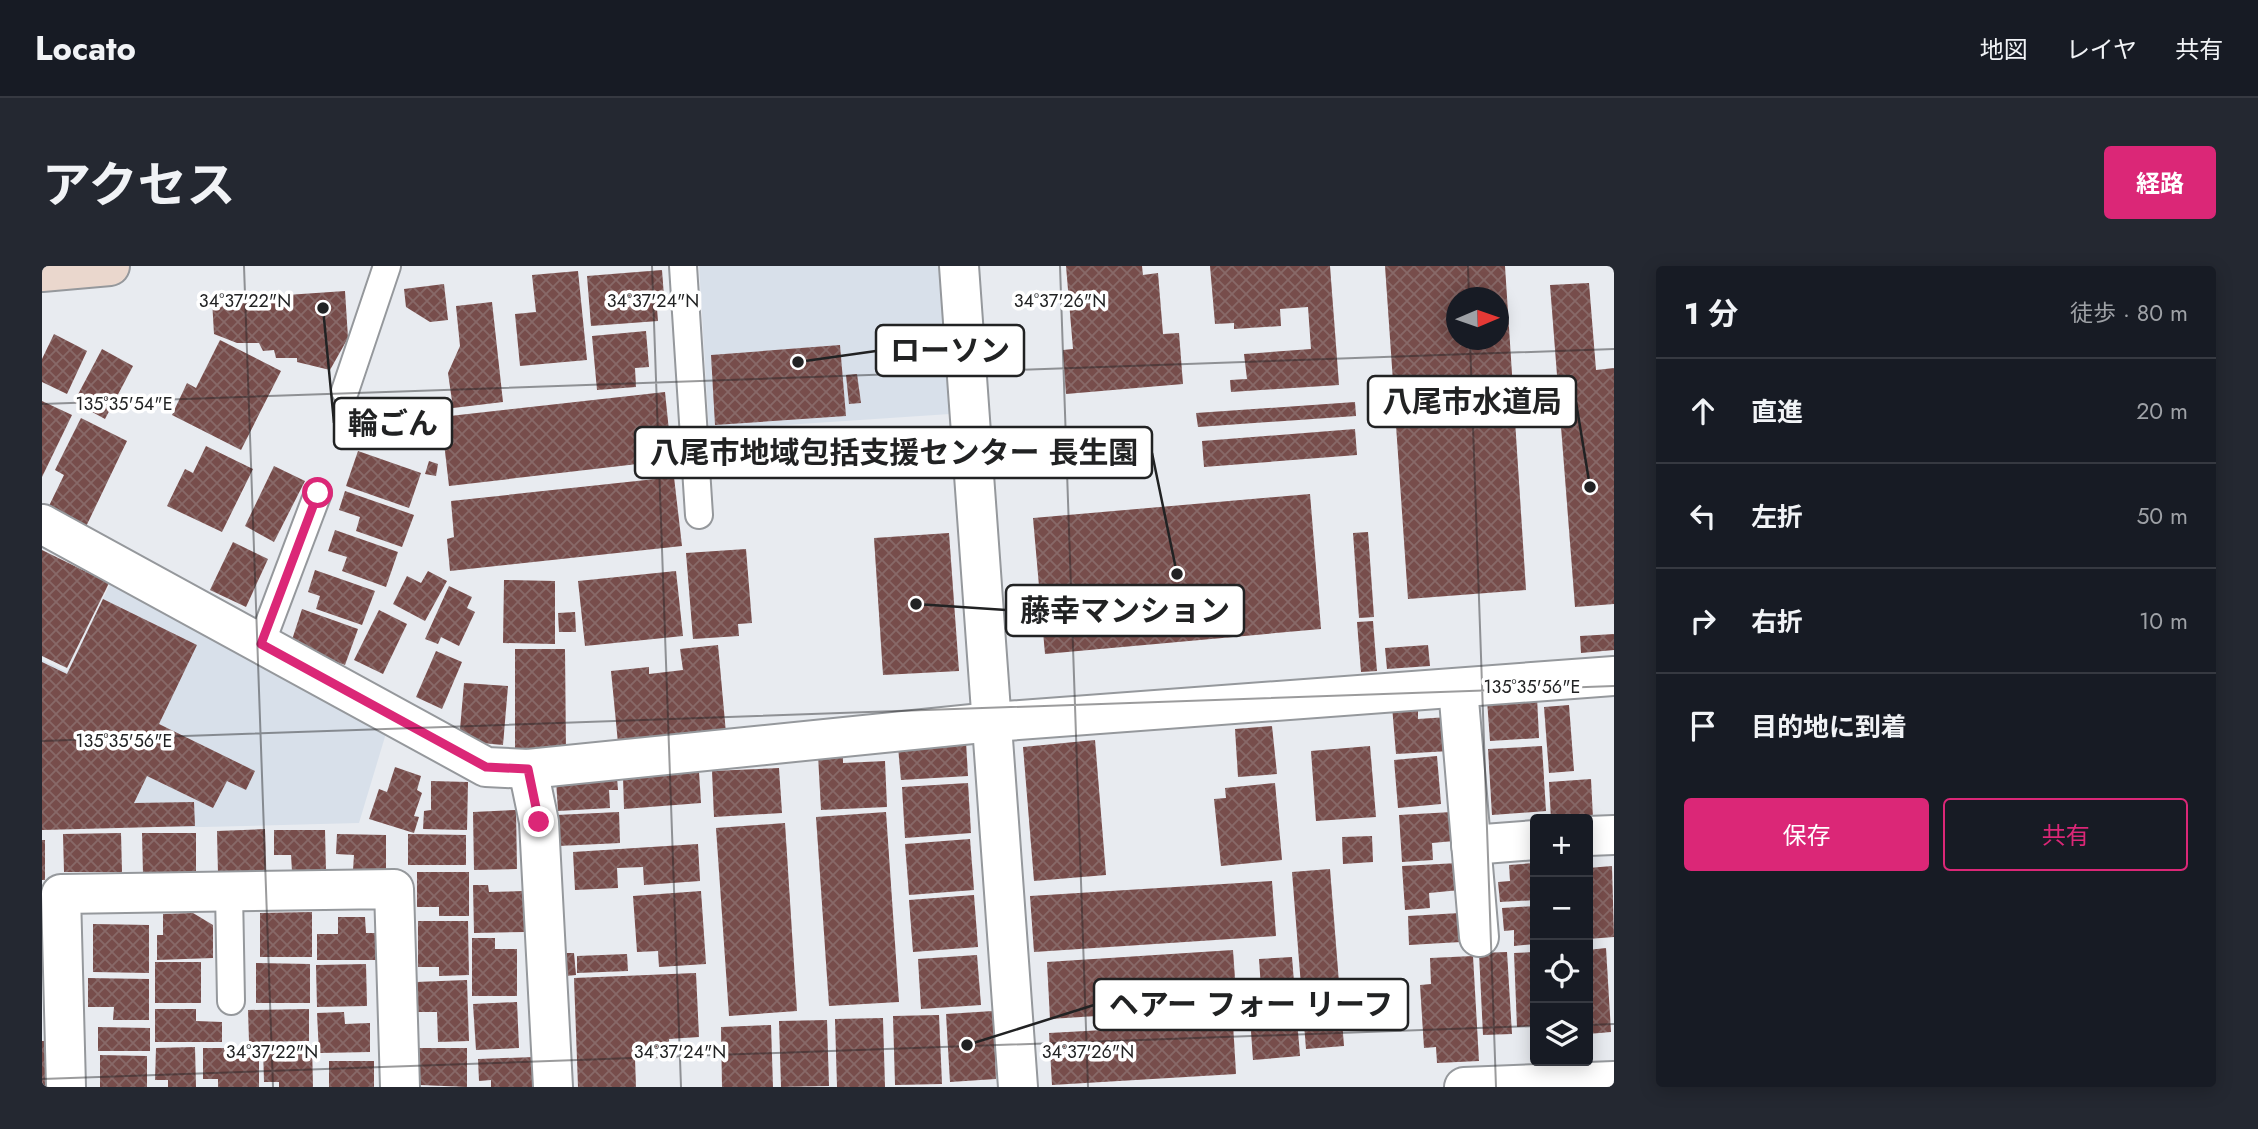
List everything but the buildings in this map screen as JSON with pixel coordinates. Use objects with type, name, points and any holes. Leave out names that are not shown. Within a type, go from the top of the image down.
[{"type":"main road","points":[[42,272],[110,266]]},
{"type":"street","points":[[960,266],[1018,1087]]},
{"type":"street","points":[[42,524],[486,767],[528,769],[992,722],[1614,676]]},
{"type":"street","points":[[1458,688],[1479,937]]},
{"type":"street","points":[[528,769],[539,822],[553,1087]]},
{"type":"street","points":[[1593,836],[1614,835]]},
{"type":"street","points":[[1471,845],[1530,840]]},
{"type":"street","points":[[66,1087],[61,894],[394,889],[400,1087]]},
{"type":"street","points":[[1464,1087],[1614,1081]]},
{"type":"lane","points":[[345,391],[387,266]]},
{"type":"lane","points":[[682,266],[699,515]]},
{"type":"lane","points":[[261,644],[318,493]]},
{"type":"lane","points":[[229,892],[231,1001]]},
{"type":"shaded area","points":[[699,266],[939,266],[950,414],[709,430]]},
{"type":"shaded area","points":[[110,584],[387,730],[359,823],[42,827],[42,660],[67,672]]},
{"type":"place","name":"輪ごん","points":[[323,308]]},
{"type":"place","name":"ローソン","points":[[798,362]]},
{"type":"place","name":"八尾市水道局","points":[[1590,487]]},
{"type":"place","name":"八尾市地域包括支援センター 長生園","points":[[1177,574]]},
{"type":"place","name":"藤幸マンション","points":[[916,604]]},
{"type":"place","name":"ヘアー フォー リーフ","points":[[967,1045]]},
{"type":"route","points":[[318,493],[261,644],[486,767],[528,769],[539,822]]}]
